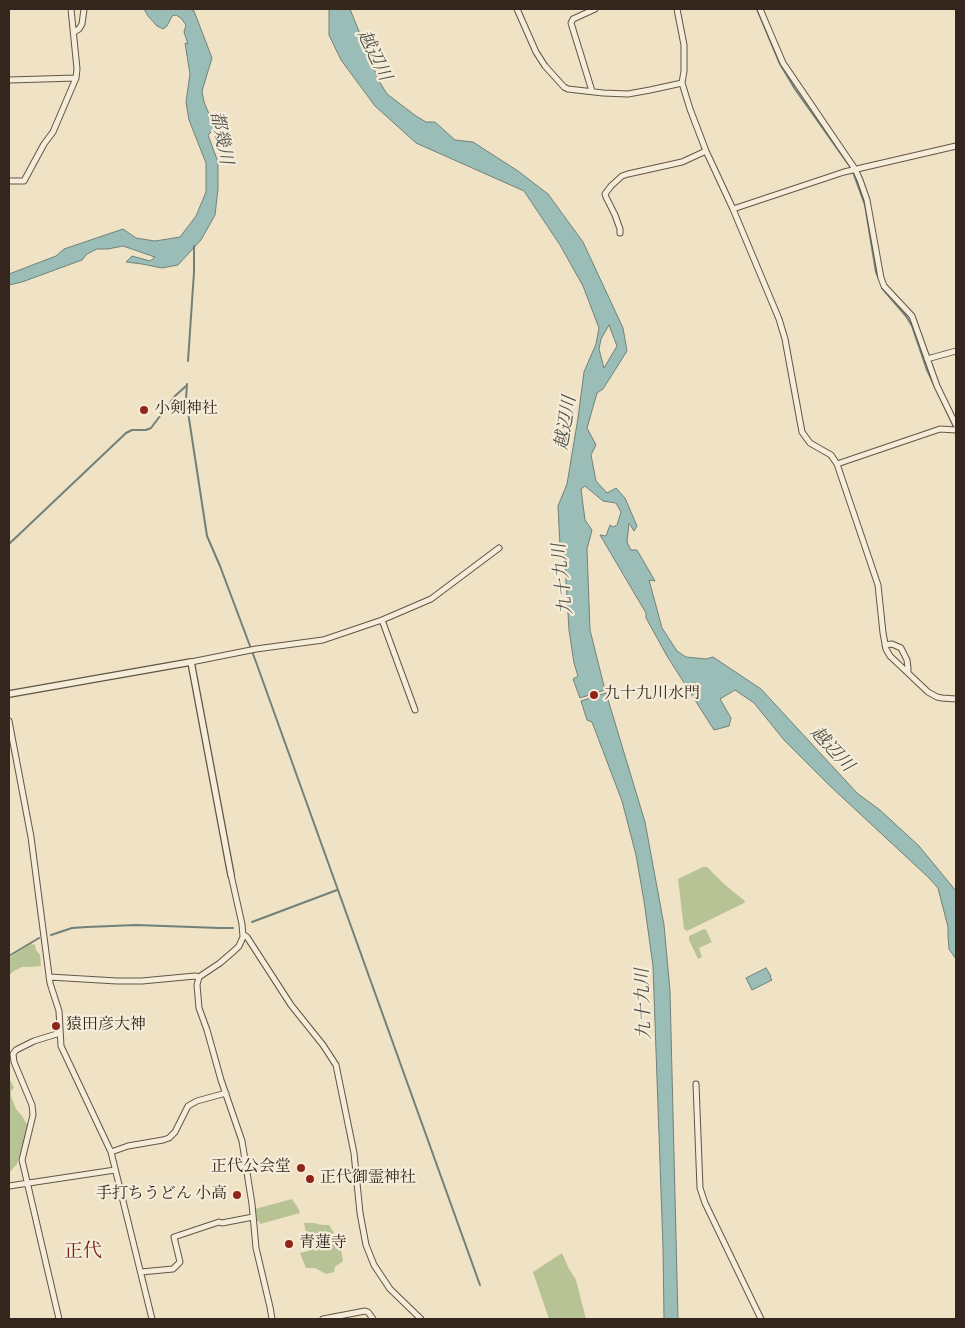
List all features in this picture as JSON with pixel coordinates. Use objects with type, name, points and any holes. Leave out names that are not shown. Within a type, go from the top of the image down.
[{"type":"street","points":[[9,180],[24,181],[44,144],[53,132],[76,78],[77,69],[71,9]]},
{"type":"street","points":[[74,32],[80,29],[84,9]]},
{"type":"street","points":[[517,9],[536,52],[556,80],[568,89],[628,94],[682,83]]},
{"type":"street","points":[[592,91],[571,23],[573,19],[595,9]]},
{"type":"street","points":[[677,9],[684,45],[682,83],[690,110],[779,319],[785,339],[802,432],[810,443],[831,454],[837,464],[878,585],[885,645],[890,656],[928,692],[937,697],[956,699]]},
{"type":"street","points":[[760,9],[783,63],[860,180],[867,200],[884,286],[912,316],[937,386],[956,425]]},
{"type":"street","points":[[9,80],[76,78]]},
{"type":"street","points":[[732,208],[853,169],[956,146]]},
{"type":"street","points":[[620,233],[615,215],[606,197],[611,186],[622,176],[682,162],[706,151]]},
{"type":"street","points":[[927,359],[956,351]]},
{"type":"street","points":[[837,464],[940,430],[956,430]]},
{"type":"street","points":[[9,694],[256,650],[323,640],[382,620],[431,598],[499,548]]},
{"type":"street","points":[[382,620],[414,710]]},
{"type":"street","points":[[885,645],[892,644],[901,648],[907,660],[908,672]]},
{"type":"street","points":[[49,977],[142,981],[199,977],[220,963],[241,942],[243,934],[191,662]]},
{"type":"street","points":[[9,721],[30,837],[51,989],[59,1011],[61,1046],[111,1152],[152,1319]]},
{"type":"street","points":[[243,934],[247,936],[291,1006],[323,1045],[336,1066],[354,1152],[360,1213],[366,1245],[374,1264],[390,1289],[421,1319]]},
{"type":"street","points":[[199,977],[197,985],[200,1012],[242,1141],[252,1204],[256,1248],[272,1319]]},
{"type":"street","points":[[59,1319],[22,1160],[33,1115],[32,1105],[14,1062],[13,1054],[16,1050],[34,1041],[60,1032]]},
{"type":"street","points":[[696,1084],[700,1188],[705,1204],[760,1319]]},
{"type":"street","points":[[111,1152],[128,1146],[169,1138],[175,1132],[188,1106],[197,1101],[226,1093]]},
{"type":"street","points":[[9,1186],[115,1170]]},
{"type":"street","points":[[140,1272],[173,1270],[180,1262],[174,1237],[219,1222],[253,1217]]},
{"type":"street","points":[[323,1319],[368,1312],[373,1319]]},
{"type":"green space","points":[[703,867],[707,867],[745,901],[687,931],[684,929],[678,879]]},
{"type":"green space","points":[[704,929],[712,942],[699,948],[702,957],[698,959],[689,936]]},
{"type":"green space","points":[[31,944],[35,945],[40,955],[41,966],[22,967],[9,975],[9,958]]},
{"type":"green space","points":[[11,1081],[14,1088],[11,1091],[11,1096],[16,1109],[28,1126],[17,1164],[9,1173],[9,1082]]},
{"type":"green space","points":[[292,1199],[300,1213],[260,1224],[259,1221],[256,1221],[255,1209]]},
{"type":"green space","points":[[304,1223],[329,1225],[335,1235],[316,1240],[306,1233]]},
{"type":"green space","points":[[339,1237],[343,1261],[335,1267],[334,1272],[326,1274],[315,1268],[306,1268],[300,1253],[315,1249],[315,1243]]},
{"type":"green space","points":[[562,1253],[576,1280],[586,1319],[549,1319],[533,1272]]},
{"type":"water","points":[[144,9],[189,9],[194,11],[212,58],[202,91],[204,102],[215,128],[208,135],[218,162],[218,189],[215,215],[201,240],[178,265],[162,268],[126,262],[132,256],[150,261],[155,257],[123,246],[97,249],[87,254],[82,260],[9,285],[9,274],[56,256],[64,249],[123,229],[136,238],[155,241],[180,237],[196,216],[206,192],[206,163],[189,120],[186,102],[190,74],[185,43],[188,44],[184,32],[186,25],[176,15],[172,16],[167,26],[163,29],[157,26]]},
{"type":"water","points":[[329,9],[350,9],[379,81],[387,94],[426,122],[435,122],[455,140],[473,142],[518,171],[548,194],[583,242],[623,328],[627,351],[603,389],[597,393],[587,428],[596,445],[591,455],[596,481],[607,493],[616,488],[625,498],[637,526],[634,531],[629,523],[627,542],[631,550],[637,550],[655,581],[649,580],[662,628],[677,651],[686,657],[706,659],[713,657],[761,689],[857,793],[880,810],[919,846],[956,891],[956,959],[949,949],[948,927],[938,888],[784,740],[754,703],[735,690],[720,699],[731,718],[729,726],[714,730],[667,656],[646,618],[646,613],[600,535],[606,536],[610,525],[613,527],[617,525],[621,512],[616,503],[603,501],[585,486],[581,489],[585,520],[592,530],[587,549],[590,630],[605,690],[580,698],[573,679],[578,676],[569,630],[564,546],[560,546],[558,506],[567,484],[584,372],[596,344],[599,328],[583,286],[560,245],[524,191],[416,143],[375,106],[341,60],[329,35]],"holes":[[[609,325],[617,346],[604,368],[599,349],[601,339]]]},
{"type":"water","points":[[606,693],[645,822],[664,925],[670,991],[678,1319],[664,1319],[653,966],[644,901],[636,855],[622,801],[592,722],[587,720],[581,701]]},
{"type":"water","points":[[766,968],[772,980],[752,990],[746,978]]},
{"type":"waterway","points":[[757,9],[780,64],[795,89],[851,168]]},
{"type":"waterway","points":[[853,172],[865,205],[876,272],[879,279]]},
{"type":"waterway","points":[[188,361],[194,246]]},
{"type":"waterway","points":[[882,288],[912,326],[927,370],[955,429]]},
{"type":"waterway","points":[[187,384],[186,399],[207,536],[256,662],[480,1285]]},
{"type":"waterway","points":[[9,544],[126,433],[132,430],[151,428],[175,396],[186,386]]},
{"type":"waterway","points":[[252,922],[337,890]]},
{"type":"waterway","points":[[51,935],[72,928],[136,925],[233,928]]},
{"type":"waterway","points":[[9,956],[39,938]]},
{"type":"place","name":"小剣神社","points":[[144,410]]},
{"type":"place","name":"九十九川水門","points":[[594,695]]},
{"type":"place","name":"猿田彦大神","points":[[56,1026]]},
{"type":"place","name":"正代公会堂","points":[[301,1168]]},
{"type":"place","name":"正代御霊神社","points":[[310,1179]]},
{"type":"place","name":"手打ちうどん 小高","points":[[237,1195]]},
{"type":"place","name":"青蓮寺","points":[[289,1244]]},
{"type":"district","name":"正代","points":[[83,1253]]},
{"type":"water label","name":"越辺川","points":[[373,56]]},
{"type":"water label","name":"都幾川","points":[[220,138]]},
{"type":"water label","name":"越辺川","points":[[567,423]]},
{"type":"water label","name":"九十九川","points":[[564,579]]},
{"type":"water label","name":"越辺川","points":[[831,750]]},
{"type":"water label","name":"九十九川","points":[[645,1004]]}]
